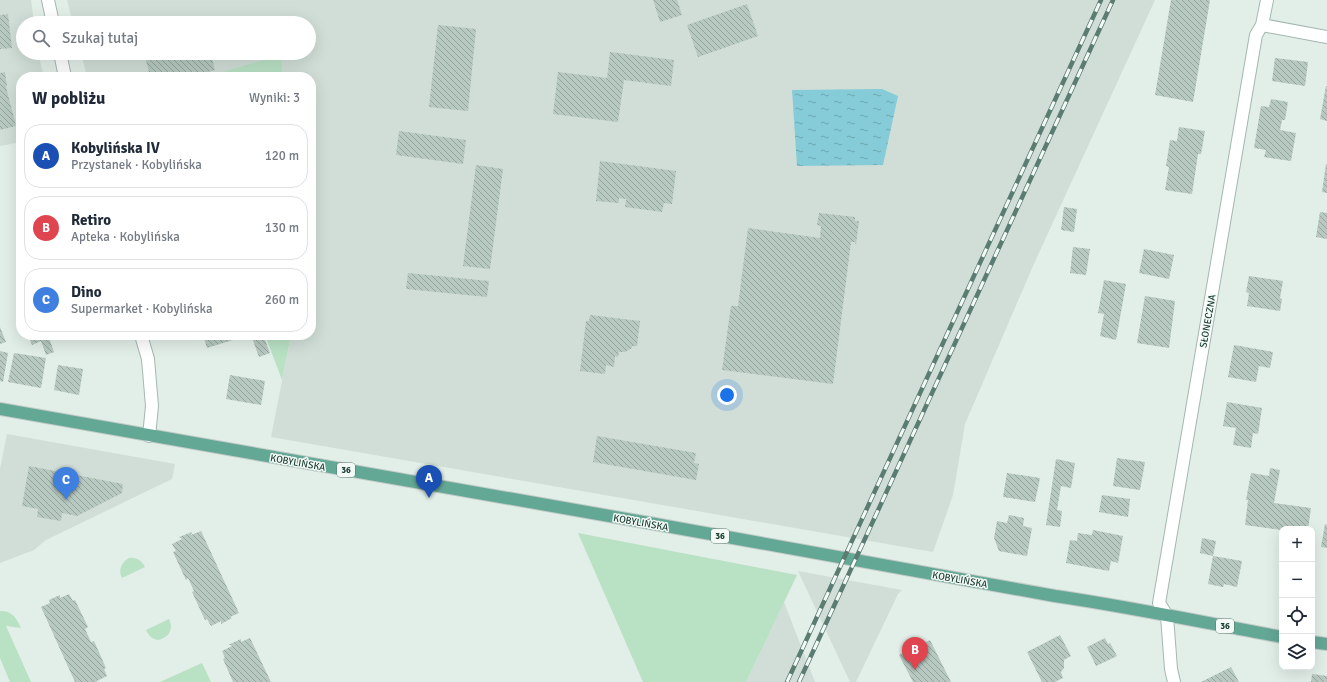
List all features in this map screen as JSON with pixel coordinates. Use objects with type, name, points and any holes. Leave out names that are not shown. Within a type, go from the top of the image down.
[{"type":"main road","name":"KOBYLIŃSKA","points":[[0,409],[1054,596],[1103,603],[1279,636]]},
{"type":"main road","points":[[1315,642],[1327,644]]},
{"type":"street","points":[[48,0],[51,16]]},
{"type":"street","name":"SŁONECZNA","points":[[1174,682],[1171,670],[1167,616],[1159,603],[1256,35],[1262,25],[1267,0]]},
{"type":"street","points":[[1262,25],[1327,37]]},
{"type":"street","points":[[61,60],[64,72]]},
{"type":"street","points":[[142,340],[148,359],[152,406],[149,436]]},
{"type":"shaded area","points":[[0,0],[31,0],[33,16],[16,16],[16,60],[40,60],[43,72],[16,72],[16,143],[0,146]]},
{"type":"shaded area","points":[[67,0],[1155,0],[1033,266],[965,424],[953,495],[933,552],[271,437],[290,340],[316,340],[316,72],[283,72],[281,60],[316,60],[316,16],[71,16]]},
{"type":"shaded area","points":[[83,60],[267,60],[224,72],[86,72]]},
{"type":"shaded area","points":[[7,434],[175,464],[172,479],[46,540],[34,550],[0,563],[0,469]]},
{"type":"shaded area","points":[[798,571],[902,590],[898,594],[856,682],[850,682]]},
{"type":"shaded area","points":[[784,602],[815,682],[746,682]]},
{"type":"green space","points":[[264,60],[281,60],[283,72],[223,72]]},
{"type":"green space","points":[[267,340],[290,340],[282,380]]},
{"type":"green space","points":[[578,533],[797,575],[746,682],[643,682]]},
{"type":"green space","points":[[129,558],[139,560],[145,567],[122,578],[120,572],[121,567]]},
{"type":"green space","points":[[0,611],[11,613],[21,628],[6,626],[31,682],[10,682],[0,658]]},
{"type":"green space","points":[[169,619],[171,630],[168,635],[162,639],[154,639],[146,630]]},
{"type":"green space","points":[[202,663],[211,682],[160,682]]},
{"type":"water","points":[[882,89],[898,96],[883,165],[797,166],[792,90]]},
{"type":"building","points":[[653,0],[677,0],[682,15],[660,22]]},
{"type":"building","points":[[1171,0],[1210,0],[1193,102],[1155,95]]},
{"type":"building","points":[[747,4],[758,36],[698,57],[687,25]]},
{"type":"building","points":[[8,14],[12,48],[0,49],[0,15]]},
{"type":"building","points":[[438,25],[476,29],[468,111],[429,107]]},
{"type":"building","points":[[610,52],[674,60],[671,86],[624,80],[618,122],[553,114],[558,72],[607,78]]},
{"type":"building","points":[[1275,58],[1308,62],[1305,86],[1272,81]]},
{"type":"building","points":[[146,60],[212,60],[215,70],[208,72],[149,72]]},
{"type":"building","points":[[5,72],[6,87],[16,126],[0,130],[0,73]]},
{"type":"building","points":[[1327,86],[1327,121],[1320,119]]},
{"type":"building","points":[[1271,99],[1288,102],[1285,120],[1282,120],[1280,130],[1296,133],[1291,161],[1264,157],[1266,150],[1254,148],[1261,106],[1269,107]]},
{"type":"building","points":[[1179,127],[1205,131],[1201,154],[1198,154],[1192,194],[1165,190],[1169,167],[1166,166],[1170,140],[1177,141]]},
{"type":"building","points":[[399,131],[466,140],[463,164],[396,155]]},
{"type":"building","points":[[600,161],[676,171],[672,204],[664,203],[662,212],[625,207],[626,199],[619,198],[619,203],[596,201]]},
{"type":"building","points":[[1327,164],[1327,193],[1322,192]]},
{"type":"building","points":[[476,165],[503,169],[490,269],[463,266]]},
{"type":"building","points":[[1064,207],[1077,209],[1074,232],[1061,230]]},
{"type":"building","points":[[1320,212],[1327,213],[1327,239],[1316,237]]},
{"type":"building","points":[[819,213],[855,217],[855,221],[859,221],[856,245],[855,242],[851,242],[833,384],[722,370],[731,306],[738,306],[748,228],[820,238],[821,226],[817,225]]},
{"type":"building","points":[[1073,247],[1090,249],[1086,275],[1070,273]]},
{"type":"building","points":[[1144,249],[1174,255],[1169,279],[1139,273]]},
{"type":"building","points":[[408,273],[489,281],[487,297],[406,289]]},
{"type":"building","points":[[1249,276],[1283,281],[1280,298],[1282,299],[1280,311],[1247,306],[1249,293],[1246,292]]},
{"type":"building","points":[[1104,280],[1126,284],[1116,340],[1100,336],[1104,314],[1098,313]]},
{"type":"building","points":[[1145,296],[1175,301],[1169,348],[1137,343]]},
{"type":"building","points":[[590,315],[640,321],[637,346],[632,346],[632,348],[625,352],[619,352],[618,357],[615,356],[614,367],[606,365],[605,374],[580,371],[586,321],[589,321]]},
{"type":"building","points":[[0,327],[6,342],[0,344]]},
{"type":"building","points":[[30,340],[50,340],[54,352],[46,355],[41,341],[32,345]]},
{"type":"building","points":[[205,340],[233,340],[207,348]]},
{"type":"building","points":[[253,340],[265,340],[270,353],[259,357]]},
{"type":"building","points":[[1234,345],[1273,352],[1270,368],[1259,366],[1256,382],[1228,377]]},
{"type":"building","points":[[0,351],[8,353],[3,382],[0,381]]},
{"type":"building","points":[[14,353],[46,358],[41,388],[8,382]]},
{"type":"building","points":[[58,365],[83,369],[79,395],[54,390]]},
{"type":"building","points":[[230,375],[265,381],[261,405],[226,399]]},
{"type":"building","points":[[1227,402],[1262,408],[1258,434],[1253,433],[1251,448],[1233,445],[1236,428],[1223,426]]},
{"type":"building","points":[[597,436],[696,453],[694,463],[699,464],[696,480],[593,462]]},
{"type":"building","points":[[1117,458],[1145,462],[1140,490],[1113,486]]},
{"type":"building","points":[[1056,459],[1075,463],[1071,488],[1061,486],[1057,510],[1062,511],[1060,527],[1046,525]]},
{"type":"building","points":[[29,466],[123,484],[122,493],[77,516],[62,513],[61,521],[37,517],[38,509],[22,506]]},
{"type":"building","points":[[1270,468],[1280,470],[1274,503],[1311,508],[1308,526],[1279,526],[1279,530],[1245,525],[1248,500],[1246,500],[1251,473],[1269,476]]},
{"type":"building","points":[[1007,473],[1040,478],[1035,502],[1003,497]]},
{"type":"building","points":[[1102,495],[1130,499],[1128,517],[1099,512]]},
{"type":"building","points":[[1009,515],[1024,518],[1023,526],[1032,528],[1027,556],[999,551],[994,538],[997,521],[1007,523]]},
{"type":"building","points":[[1325,524],[1327,525],[1327,548],[1321,547]]},
{"type":"building","points":[[1093,530],[1123,536],[1118,563],[1111,561],[1109,571],[1066,563],[1070,540],[1077,541],[1078,533],[1092,535]]},
{"type":"building","points":[[201,531],[239,613],[230,617],[232,618],[221,624],[221,621],[211,626],[207,619],[205,620],[192,592],[194,591],[188,578],[186,580],[173,552],[176,551],[172,544],[182,539],[179,537],[192,532],[191,535]]},
{"type":"building","points":[[1202,538],[1216,541],[1213,556],[1200,553]]},
{"type":"building","points":[[1213,556],[1242,561],[1237,587],[1224,584],[1223,587],[1208,584]]},
{"type":"building","points":[[69,594],[73,601],[75,600],[88,627],[85,629],[91,642],[94,641],[106,668],[104,669],[107,676],[97,682],[75,682],[41,607],[50,603],[49,600],[60,595],[60,598]]},
{"type":"building","points":[[1060,635],[1071,656],[1064,660],[1064,668],[1061,672],[1063,678],[1055,682],[1042,682],[1027,652]]},
{"type":"building","points":[[250,638],[271,682],[233,682],[223,659],[225,658],[222,651],[232,646],[228,645],[241,639],[241,642]]},
{"type":"building","points":[[1105,638],[1108,644],[1110,643],[1117,656],[1096,666],[1087,647]]},
{"type":"building","points":[[930,640],[951,682],[913,682],[899,655]]},
{"type":"building","points":[[1231,667],[1239,682],[1201,682]]},
{"type":"building","points":[[1312,674],[1327,676],[1327,682],[1311,682]]},
{"type":"railway","points":[[787,682],[1101,0]]},
{"type":"railway","points":[[799,682],[1113,0]]},
{"type":"place","name":"Kobylińska IV","points":[[429,498]]},
{"type":"place","name":"Dino","points":[[66,500]]},
{"type":"place","name":"Retiro","points":[[915,670]]}]
